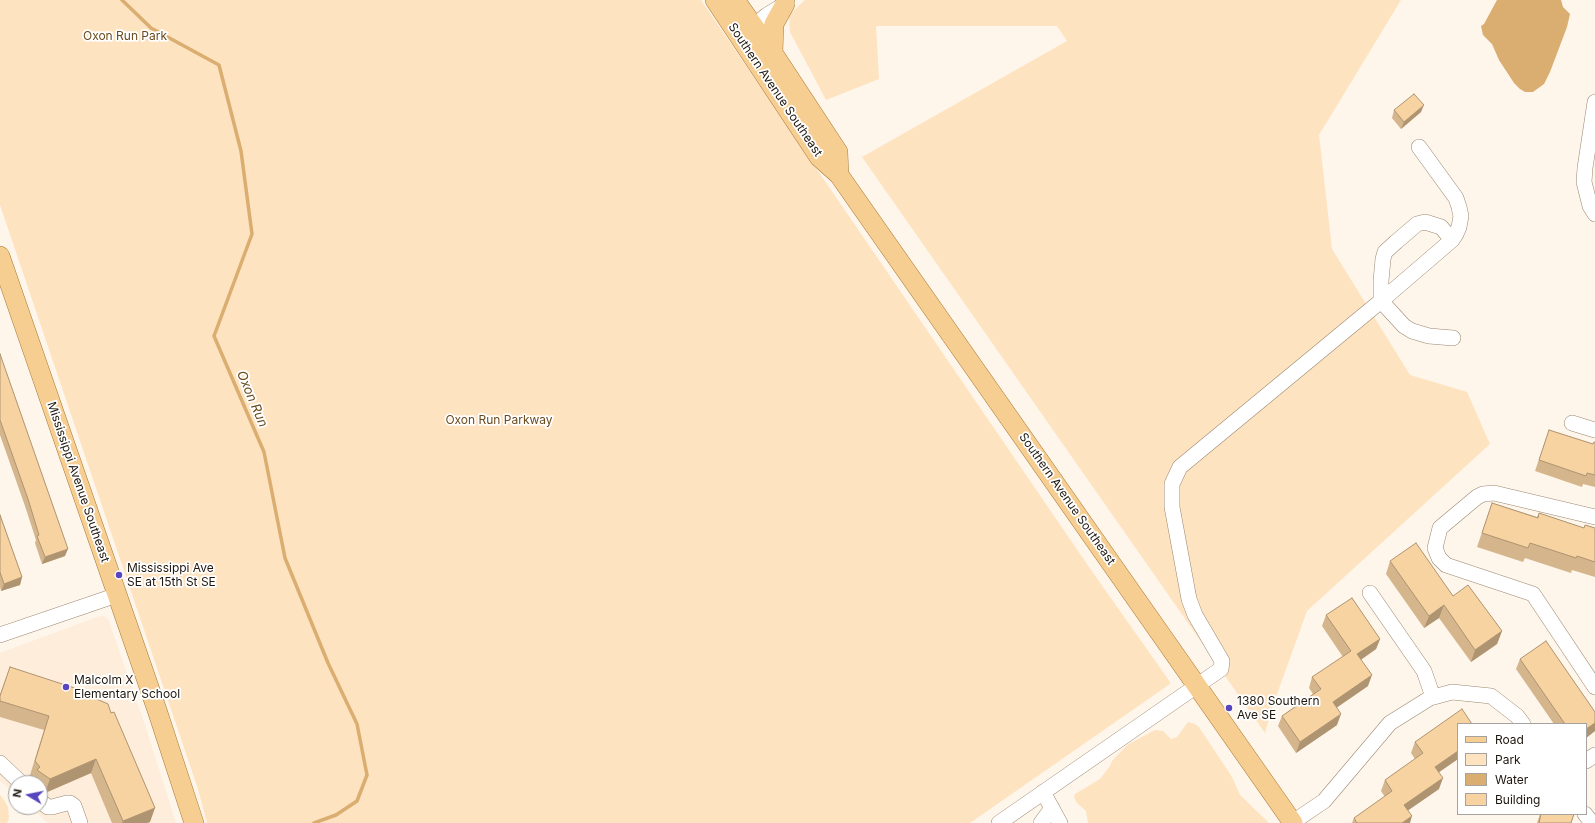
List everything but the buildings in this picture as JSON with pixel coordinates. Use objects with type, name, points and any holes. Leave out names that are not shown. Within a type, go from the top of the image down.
[{"type":"main road","points":[[773,54],[774,24],[788,2]]},
{"type":"main road","name":"Southern Avenue Southeast","points":[[732,4],[818,157],[840,176],[1293,822]]},
{"type":"main road","name":"Southern Avenue Southeast","points":[[746,31],[773,54],[838,152],[840,176]]},
{"type":"main road","name":"Mississippi Avenue Southeast","points":[[0,256],[183,785],[194,823]]},
{"type":"street","points":[[746,31],[767,15],[788,2]]},
{"type":"street","points":[[1595,102],[1584,182],[1590,206],[1595,214]]},
{"type":"street","points":[[999,823],[1221,669],[1222,661],[1195,615],[1189,599],[1172,506],[1172,484],[1180,467],[1381,301],[1452,240],[1459,227],[1459,207],[1452,191],[1419,147]]},
{"type":"street","points":[[1452,240],[1441,227],[1426,222],[1417,224],[1396,242],[1385,252],[1381,281],[1381,301],[1404,326],[1412,331],[1429,336],[1453,338]]},
{"type":"street","points":[[1572,423],[1595,430]]},
{"type":"street","points":[[1595,517],[1494,493],[1483,494],[1477,497],[1440,528],[1436,548],[1439,558],[1446,564],[1533,594],[1595,687]]},
{"type":"street","points":[[1370,593],[1424,671],[1433,697]]},
{"type":"street","points":[[0,634],[117,595]]},
{"type":"street","points":[[1293,822],[1324,801],[1390,723],[1433,697],[1452,692],[1491,696],[1517,716],[1522,723]]},
{"type":"street","points":[[0,764],[12,775]]},
{"type":"street","points":[[1043,792],[1060,823]]},
{"type":"street","points":[[48,807],[70,803],[74,806],[80,823]]},
{"type":"street","points":[[1041,823],[1052,808]]},
{"type":"street","points":[[1586,815],[1592,823]]},
{"type":"shaded area","name":"Malcolm X Elementary School","points":[[100,616],[104,616],[108,619],[144,722],[176,823],[48,823],[39,815],[48,815],[48,775],[8,775],[8,788],[0,781],[0,653]]},
{"type":"green space","name":"Oxon Run Parkway","points":[[0,0],[701,0],[1170,684],[970,823],[207,823],[198,789],[0,205]]},
{"type":"green space","points":[[805,0],[1401,0],[1319,135],[1332,249],[1410,375],[1467,392],[1490,444],[1307,611],[1272,708],[1265,733],[862,157],[1067,41],[1057,26],[876,26],[879,79],[826,100],[790,32],[789,15]]},
{"type":"green space","points":[[1188,722],[1199,727],[1232,777],[1240,795],[1269,823],[1088,823],[1086,811],[1077,803],[1074,797],[1075,794],[1100,779],[1112,761],[1127,745],[1155,730],[1163,731],[1171,739],[1177,737]]},
{"type":"green space","points":[[0,795],[8,807],[9,818],[7,823],[0,823]]},
{"type":"water","points":[[1497,0],[1561,0],[1563,7],[1570,14],[1567,27],[1550,72],[1544,84],[1533,92],[1525,92],[1514,83],[1499,60],[1492,44],[1483,35],[1481,26],[1484,24]]},
{"type":"waterway","name":"Oxon Run","points":[[122,0],[151,28],[219,65],[241,151],[252,234],[214,336],[264,452],[285,558],[328,663],[357,724],[367,775],[357,801],[336,815],[314,823]]},
{"type":"place","name":"Mississippi Ave SE at 15th St SE","points":[[119,575]]},
{"type":"place","name":"Malcolm X Elementary School","points":[[66,687]]},
{"type":"place","name":"1380 Southern Ave SE","points":[[1229,708]]},
{"type":"park label","name":"Oxon Run Park","points":[[125,36]]}]
